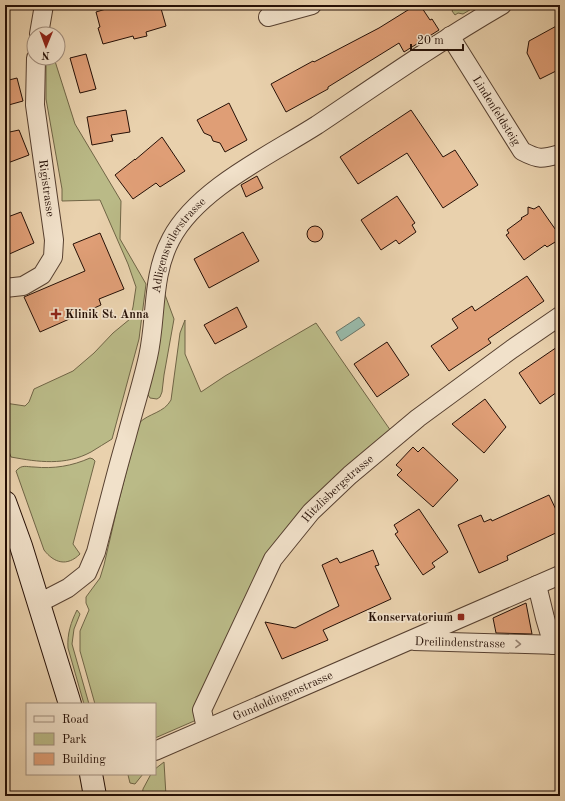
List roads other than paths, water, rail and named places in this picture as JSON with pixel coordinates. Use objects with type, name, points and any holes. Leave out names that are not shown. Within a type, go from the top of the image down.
[{"type":"main road","points":[[5,502],[21,546],[70,703]]},
{"type":"main road","points":[[90,775],[95,796]]},
{"type":"street","points":[[40,26],[44,5]]},
{"type":"street","points":[[268,17],[312,5]]},
{"type":"street","name":"Adligenswilerstrasse","points":[[39,603],[68,588],[87,573],[96,552],[148,356],[161,261],[176,230],[186,217],[197,205],[237,174],[300,136],[450,36],[502,5]]},
{"type":"street","name":"Lindenfeldsteig","points":[[450,36],[522,151],[533,157],[544,158],[560,154]]},
{"type":"street","name":"Rigistrasse","points":[[5,288],[23,286],[42,275],[53,257],[54,240],[35,105],[36,66]]},
{"type":"street","name":"Hitzlisbergstrasse","points":[[206,728],[202,710],[273,559],[311,512],[350,475],[418,418],[512,349],[560,316]]},
{"type":"street","name":"Dreilindenstrasse","points":[[409,640],[560,575]]},
{"type":"street","name":"Dreilindenstrasse","points":[[409,640],[556,645],[545,618],[537,585]]},
{"type":"street","name":"Gundoldingenstrasse","points":[[156,751],[409,640]]},
{"type":"place","name":"Klinik St. Anna","points":[[56,314]]},
{"type":"place","name":"Konservatorium","points":[[461,617]]}]
